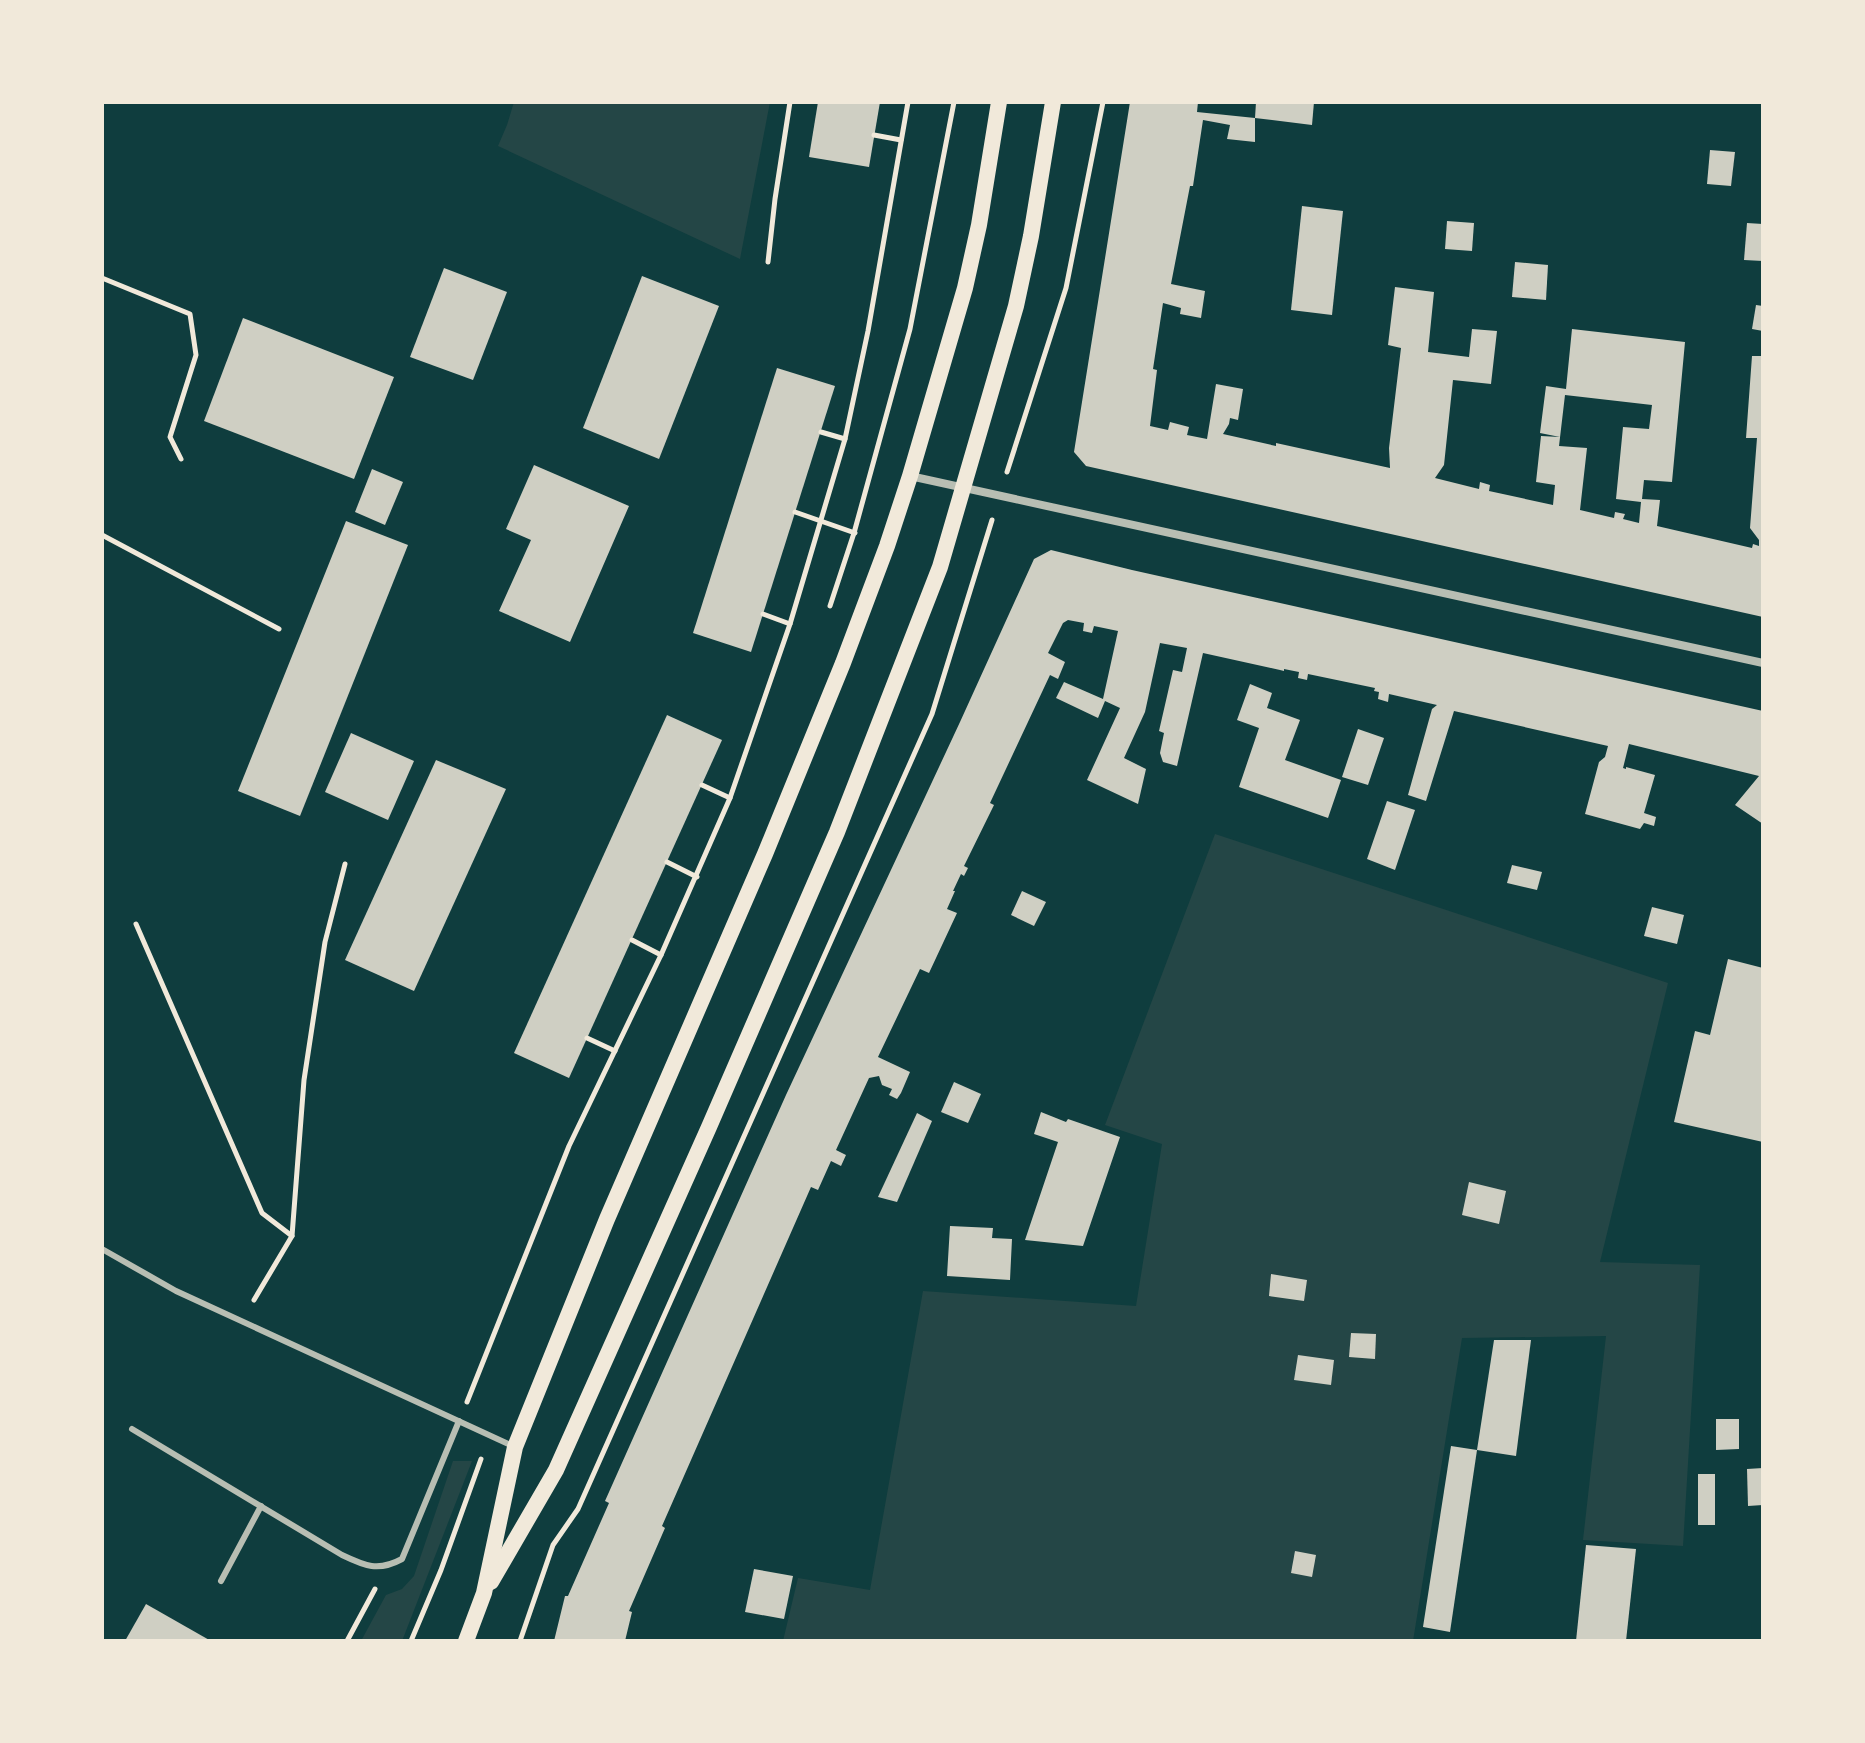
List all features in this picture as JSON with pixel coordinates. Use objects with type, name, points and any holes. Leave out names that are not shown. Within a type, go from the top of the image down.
[{"type":"main road","points":[[466,1641],[484,1593],[515,1447],[607,1219],[765,854],[843,663],[910,476],[965,288],[979,225],[999,102]]},
{"type":"main road","points":[[484,1593],[556,1470],[715,1113],[837,832],[940,567],[1016,306],[1053,102]]},
{"type":"street","points":[[910,476],[1763,663]]},
{"type":"lane","points":[[102,1249],[176,1291],[515,1447]]},
{"type":"lane","points":[[132,1429],[363,1566],[387,1567],[402,1559],[459,1421]]},
{"type":"lane","points":[[221,1581],[261,1506]]},
{"type":"path","points":[[768,262],[790,102]]},
{"type":"path","points":[[459,1421],[569,1146],[661,955],[730,798],[790,624],[845,439],[868,331],[908,102]]},
{"type":"path","points":[[828,611],[854,533],[910,329],[954,102]]},
{"type":"path","points":[[874,135],[901,140]]},
{"type":"path","points":[[102,278],[190,314],[196,355],[170,437],[181,459]]},
{"type":"path","points":[[821,432],[845,439]]},
{"type":"path","points":[[795,512],[821,521]]},
{"type":"path","points":[[102,535],[279,629]]},
{"type":"path","points":[[763,614],[790,624]]},
{"type":"path","points":[[702,785],[730,798]]},
{"type":"path","points":[[667,862],[697,877]]},
{"type":"path","points":[[241,1322],[292,1236],[304,1080],[325,942],[345,864]]},
{"type":"path","points":[[136,924],[262,1213],[292,1236]]},
{"type":"path","points":[[632,940],[661,955]]},
{"type":"path","points":[[587,1038],[615,1051]]},
{"type":"path","points":[[411,1641],[491,1436]]},
{"type":"path","points":[[347,1641],[387,1567]]},
{"type":"shaded area","points":[[514,102],[770,102],[740,259],[498,146]]},
{"type":"shaded area","points":[[1215,834],[1668,983],[1600,1262],[1700,1265],[1683,1546],[1583,1540],[1606,1336],[1462,1338],[1413,1641],[783,1641],[798,1578],[870,1590],[923,1291],[1136,1306],[1162,1144],[1105,1125]]},
{"type":"shaded area","points":[[453,1461],[472,1461],[402,1641],[361,1641],[386,1595],[402,1589],[414,1576]]},
{"type":"building","points":[[818,102],[880,102],[869,167],[809,157]]},
{"type":"building","points":[[1130,102],[1198,102],[1197,112],[1255,118],[1255,142],[1227,139],[1230,125],[1203,120],[1193,186],[1190,186],[1171,284],[1205,291],[1201,318],[1180,314],[1181,308],[1163,303],[1153,369],[1157,370],[1150,426],[1168,430],[1170,422],[1189,427],[1187,435],[1207,439],[1216,384],[1243,389],[1238,420],[1230,418],[1223,434],[1390,468],[1389,448],[1401,348],[1388,345],[1395,287],[1434,292],[1428,352],[1469,357],[1472,329],[1497,331],[1491,384],[1453,380],[1444,465],[1435,478],[1479,489],[1480,482],[1490,485],[1489,491],[1553,505],[1555,485],[1536,482],[1541,436],[1560,437],[1540,433],[1546,386],[1566,389],[1572,329],[1685,342],[1672,482],[1644,480],[1642,499],[1660,500],[1657,526],[1752,548],[1753,544],[1759,546],[1759,540],[1750,528],[1757,438],[1746,438],[1752,356],[1763,356],[1763,617],[1086,466],[1074,452]],"holes":[[[1565,395],[1652,405],[1649,429],[1623,427],[1616,499],[1641,502],[1639,523],[1623,519],[1625,514],[1615,512],[1614,518],[1580,510],[1587,448],[1559,446]]]},
{"type":"building","points":[[1256,102],[1314,102],[1312,125],[1255,118]]},
{"type":"building","points":[[1710,150],[1735,152],[1731,186],[1707,184]]},
{"type":"building","points":[[1302,206],[1343,211],[1332,315],[1291,310]]},
{"type":"building","points":[[1447,221],[1474,223],[1472,251],[1445,249]]},
{"type":"building","points":[[1747,223],[1763,224],[1763,261],[1744,260]]},
{"type":"building","points":[[1515,262],[1548,265],[1546,300],[1512,297]]},
{"type":"building","points":[[444,268],[507,292],[473,380],[410,357]]},
{"type":"building","points":[[642,276],[719,306],[659,459],[583,428]]},
{"type":"building","points":[[1756,305],[1763,306],[1763,331],[1752,329]]},
{"type":"building","points":[[243,318],[394,377],[354,479],[204,421]]},
{"type":"building","points":[[777,368],[835,386],[751,652],[693,633]]},
{"type":"building","points":[[534,465],[629,506],[570,642],[499,611],[531,540],[506,529]]},
{"type":"building","points":[[372,469],[403,482],[385,525],[355,512]]},
{"type":"building","points":[[346,521],[408,545],[300,816],[238,791]]},
{"type":"building","points":[[1051,550],[1763,711],[1763,824],[1735,805],[1759,776],[1629,744],[1623,768],[1655,775],[1644,813],[1656,817],[1654,826],[1644,823],[1640,829],[1585,814],[1599,762],[1605,757],[1608,746],[1454,711],[1426,801],[1408,795],[1432,709],[1437,705],[1389,694],[1388,702],[1378,699],[1379,692],[1374,691],[1375,688],[1308,674],[1307,680],[1298,678],[1299,672],[1203,653],[1177,766],[1163,762],[1160,753],[1164,733],[1159,731],[1173,670],[1182,672],[1187,648],[1160,643],[1145,712],[1124,758],[1146,769],[1138,804],[1087,780],[1120,708],[1105,701],[1098,718],[1056,698],[1064,682],[1103,699],[1118,631],[1094,626],[1092,633],[1083,631],[1084,623],[1068,620],[1063,623],[1048,653],[1065,662],[1058,679],[1050,675],[990,803],[994,805],[947,909],[957,913],[929,973],[920,969],[878,1057],[910,1072],[901,1093],[897,1099],[889,1095],[892,1089],[882,1085],[879,1076],[869,1078],[836,1150],[846,1155],[841,1166],[831,1161],[818,1190],[811,1187],[662,1526],[665,1528],[629,1611],[632,1612],[625,1641],[554,1641],[565,1596],[568,1596],[609,1503],[605,1501],[786,1095],[1034,559]]},
{"type":"building","points":[[1250,684],[1272,693],[1267,708],[1300,720],[1285,760],[1341,780],[1328,818],[1239,787],[1259,728],[1237,720]]},
{"type":"building","points":[[667,715],[722,740],[569,1078],[514,1053]]},
{"type":"building","points":[[1358,729],[1384,738],[1368,785],[1342,777]]},
{"type":"building","points":[[351,733],[414,761],[388,820],[325,792]]},
{"type":"building","points":[[436,760],[506,789],[414,991],[345,960]]},
{"type":"building","points":[[1387,801],[1415,810],[1395,870],[1367,859]]},
{"type":"building","points":[[1512,865],[1542,872],[1537,890],[1507,883]]},
{"type":"building","points":[[1022,891],[1046,902],[1034,926],[1011,915]]},
{"type":"building","points":[[1652,907],[1684,915],[1677,944],[1644,936]]},
{"type":"building","points":[[1728,959],[1763,968],[1763,1142],[1674,1122],[1695,1031],[1710,1035]]},
{"type":"building","points":[[954,1082],[981,1094],[968,1123],[941,1112]]},
{"type":"building","points":[[1041,1112],[1120,1137],[1083,1246],[1025,1240],[1058,1142],[1034,1134]]},
{"type":"building","points":[[917,1113],[932,1121],[897,1202],[878,1197]]},
{"type":"building","points":[[1469,1182],[1506,1191],[1499,1224],[1462,1215]]},
{"type":"building","points":[[950,1226],[993,1228],[992,1238],[1012,1239],[1010,1280],[947,1276]]},
{"type":"building","points":[[1271,1274],[1307,1280],[1304,1301],[1269,1296]]},
{"type":"building","points":[[1351,1333],[1376,1334],[1375,1359],[1349,1357]]},
{"type":"building","points":[[1494,1340],[1531,1340],[1516,1456],[1477,1450]]},
{"type":"building","points":[[1298,1355],[1334,1360],[1331,1385],[1294,1380]]},
{"type":"building","points":[[1716,1419],[1739,1419],[1739,1449],[1716,1450]]},
{"type":"building","points":[[1451,1446],[1477,1450],[1450,1632],[1423,1627]]},
{"type":"building","points":[[1763,1468],[1763,1505],[1748,1506],[1747,1469]]},
{"type":"building","points":[[1698,1474],[1715,1474],[1715,1525],[1698,1525]]},
{"type":"building","points":[[1586,1545],[1636,1549],[1626,1641],[1576,1641]]},
{"type":"building","points":[[1295,1551],[1316,1555],[1312,1577],[1291,1573]]},
{"type":"building","points":[[754,1569],[793,1576],[784,1619],[745,1612]]},
{"type":"building","points":[[146,1604],[211,1641],[125,1641]]}]
